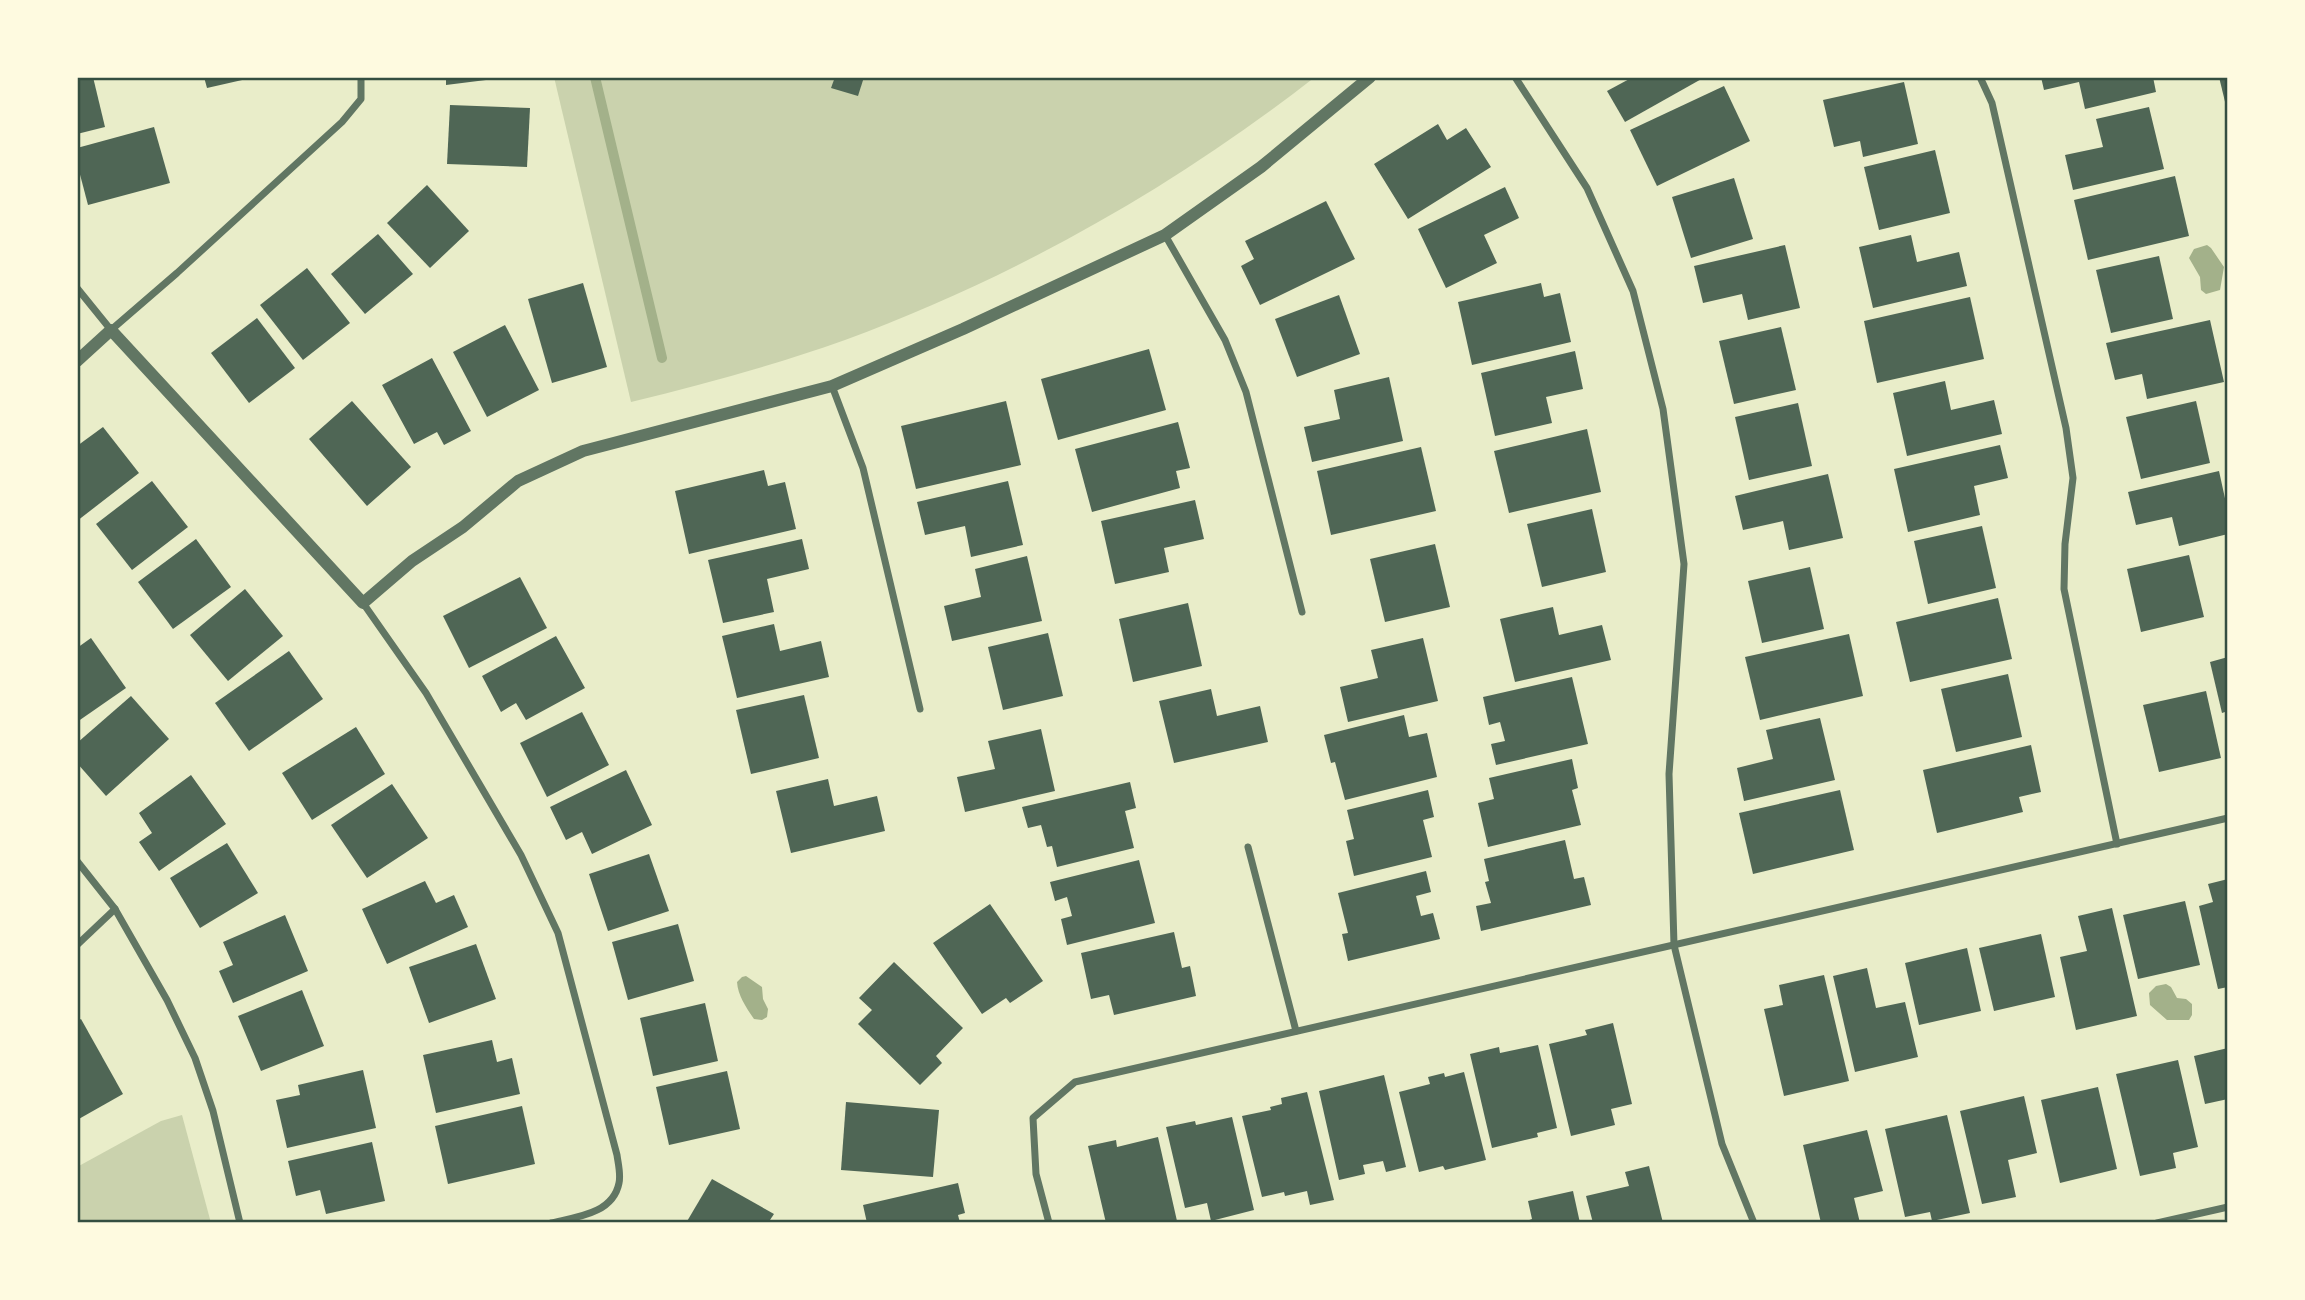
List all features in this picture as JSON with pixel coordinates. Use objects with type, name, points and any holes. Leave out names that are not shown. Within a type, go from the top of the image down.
[{"type":"street","points":[[77,361],[342,122],[360,99],[361,77]]},
{"type":"street","points":[[363,603],[412,561],[463,527],[518,481],[583,451],[832,386],[963,329],[1165,235],[1261,167],[1370,77]]},
{"type":"street","points":[[1516,77],[1587,188],[1633,291],[1663,409],[1684,564],[1669,774],[1674,945],[1722,1144],[1754,1223]]},
{"type":"street","points":[[1980,77],[1992,103],[2066,428],[2073,478],[2065,544],[2064,589],[2117,844]]},
{"type":"street","points":[[1165,235],[1225,340],[1246,392],[1302,612]]},
{"type":"street","points":[[77,288],[111,330],[363,603],[426,693],[521,855],[558,933],[617,1154],[620,1181],[607,1204],[594,1213],[551,1223]]},
{"type":"street","points":[[832,386],[863,468],[920,709]]},
{"type":"street","points":[[1049,1223],[1036,1174],[1033,1118],[1075,1083],[2228,818]]},
{"type":"street","points":[[1248,847],[1296,1031]]},
{"type":"street","points":[[77,860],[115,909],[167,1000],[195,1058],[213,1111],[240,1223]]},
{"type":"street","points":[[77,944],[115,909]]},
{"type":"street","points":[[2157,1223],[2228,1207]]},
{"type":"shaded area","points":[[554,77],[1315,77],[1261,118],[1149,192],[1091,226],[970,288],[819,349],[739,374],[631,402]]},
{"type":"shaded area","points":[[2207,245],[2224,267],[2220,290],[2206,294],[2201,290],[2200,277],[2189,258],[2194,249]]},
{"type":"shaded area","points":[[746,976],[762,987],[763,999],[768,1009],[767,1017],[762,1020],[754,1019],[739,992],[737,982]]},
{"type":"shaded area","points":[[2166,984],[2177,998],[2186,999],[2192,1004],[2189,1020],[2167,1020],[2150,1005],[2149,993],[2156,986]]},
{"type":"shaded area","points":[[182,1115],[211,1223],[77,1223],[77,1167],[161,1121]]},
{"type":"building","points":[[77,77],[93,77],[105,127],[77,134]]},
{"type":"building","points":[[204,77],[251,77],[251,78],[207,88]]},
{"type":"building","points":[[446,77],[494,77],[494,79],[446,85]]},
{"type":"building","points":[[835,77],[864,77],[858,96],[831,88]]},
{"type":"building","points":[[1633,77],[1705,77],[1625,122],[1607,91]]},
{"type":"building","points":[[2041,77],[2153,77],[2156,92],[2085,109],[2079,82],[2044,90]]},
{"type":"building","points":[[2219,77],[2228,77],[2227,110]]},
{"type":"building","points":[[1904,82],[1918,144],[1863,157],[1860,141],[1834,147],[1823,100]]},
{"type":"building","points":[[1724,86],[1750,141],[1657,186],[1630,130]]},
{"type":"building","points":[[450,105],[530,108],[527,167],[447,164]]},
{"type":"building","points":[[2149,107],[2164,169],[2073,190],[2065,155],[2103,147],[2096,119]]},
{"type":"building","points":[[1438,124],[1447,140],[1466,128],[1491,167],[1408,219],[1374,164]]},
{"type":"building","points":[[154,127],[170,183],[88,205],[77,163],[77,148]]},
{"type":"building","points":[[1935,150],[1950,213],[1879,230],[1864,167]]},
{"type":"building","points":[[2175,176],[2189,236],[2088,260],[2074,200]]},
{"type":"building","points":[[1734,178],[1753,239],[1691,258],[1672,197]]},
{"type":"building","points":[[427,185],[469,231],[430,268],[387,223]]},
{"type":"building","points":[[1505,187],[1519,218],[1484,235],[1497,263],[1446,288],[1418,229]]},
{"type":"building","points":[[1326,201],[1355,259],[1260,305],[1241,266],[1254,259],[1245,241]]},
{"type":"building","points":[[378,234],[413,274],[365,314],[331,274]]},
{"type":"building","points":[[1911,235],[1917,262],[1959,252],[1967,286],[1873,308],[1859,247]]},
{"type":"building","points":[[1785,245],[1800,308],[1748,320],[1742,294],[1703,303],[1694,266]]},
{"type":"building","points":[[2159,256],[2173,319],[2111,333],[2096,270]]},
{"type":"building","points":[[307,268],[350,323],[303,360],[260,305]]},
{"type":"building","points":[[583,283],[607,367],[552,383],[528,299]]},
{"type":"building","points":[[1541,283],[1544,297],[1560,293],[1571,342],[1472,365],[1458,302]]},
{"type":"building","points":[[1339,295],[1360,354],[1297,377],[1275,319]]},
{"type":"building","points":[[1970,297],[1984,359],[1877,383],[1864,321]]},
{"type":"building","points":[[257,318],[295,368],[249,403],[211,353]]},
{"type":"building","points":[[2210,320],[2224,382],[2147,399],[2142,374],[2115,380],[2106,343]]},
{"type":"building","points":[[505,325],[539,390],[487,417],[453,352]]},
{"type":"building","points":[[1781,327],[1796,390],[1734,404],[1719,341]]},
{"type":"building","points":[[1149,349],[1166,410],[1058,440],[1041,379]]},
{"type":"building","points":[[1575,351],[1583,389],[1546,397],[1552,423],[1495,436],[1481,373]]},
{"type":"building","points":[[432,358],[471,431],[444,445],[437,432],[414,444],[382,385]]},
{"type":"building","points":[[1389,377],[1403,441],[1312,462],[1304,427],[1340,419],[1334,390]]},
{"type":"building","points":[[1945,381],[1951,410],[1994,400],[2002,434],[1907,456],[1893,393]]},
{"type":"building","points":[[352,401],[411,467],[367,506],[309,439]]},
{"type":"building","points":[[1006,401],[1021,465],[916,489],[901,426]]},
{"type":"building","points":[[2196,401],[2210,463],[2141,479],[2126,417]]},
{"type":"building","points":[[1798,403],[1812,466],[1749,480],[1735,417]]},
{"type":"building","points":[[1178,422],[1190,468],[1176,471],[1180,488],[1092,512],[1075,449]]},
{"type":"building","points":[[103,427],[139,473],[77,521],[77,446]]},
{"type":"building","points":[[1587,429],[1601,492],[1509,513],[1494,451]]},
{"type":"building","points":[[2000,445],[2008,478],[1974,486],[1980,515],[1908,532],[1894,469]]},
{"type":"building","points":[[1421,447],[1436,511],[1331,535],[1317,471]]},
{"type":"building","points":[[764,470],[768,486],[785,482],[796,529],[689,554],[675,491]]},
{"type":"building","points":[[2219,471],[2228,512],[2228,534],[2179,546],[2172,517],[2136,525],[2128,492]]},
{"type":"building","points":[[1828,474],[1843,538],[1789,550],[1783,521],[1743,530],[1735,496]]},
{"type":"building","points":[[152,481],[188,527],[132,570],[96,524]]},
{"type":"building","points":[[1008,481],[1023,545],[971,557],[965,526],[925,535],[917,502]]},
{"type":"building","points":[[1195,500],[1204,539],[1164,548],[1169,572],[1115,584],[1101,521]]},
{"type":"building","points":[[1592,509],[1606,572],[1542,587],[1527,524]]},
{"type":"building","points":[[1982,526],[1996,588],[1928,604],[1914,541]]},
{"type":"building","points":[[196,539],[231,587],[173,629],[138,582]]},
{"type":"building","points":[[802,539],[809,569],[767,579],[774,612],[723,623],[708,560]]},
{"type":"building","points":[[1435,544],[1450,607],[1385,622],[1370,559]]},
{"type":"building","points":[[2189,555],[2204,617],[2141,632],[2127,569]]},
{"type":"building","points":[[1027,556],[1042,621],[952,641],[944,606],[981,597],[975,569]]},
{"type":"building","points":[[1810,567],[1824,629],[1762,643],[1748,581]]},
{"type":"building","points":[[520,577],[547,628],[469,668],[443,616]]},
{"type":"building","points":[[245,589],[283,636],[228,681],[190,635]]},
{"type":"building","points":[[1998,598],[2012,659],[1910,682],[1896,622]]},
{"type":"building","points":[[1188,603],[1202,666],[1133,682],[1119,619]]},
{"type":"building","points":[[1553,607],[1559,635],[1602,625],[1611,660],[1515,682],[1500,619]]},
{"type":"building","points":[[774,624],[780,651],[821,641],[829,677],[737,698],[722,636]]},
{"type":"building","points":[[1048,633],[1063,696],[1003,710],[988,647]]},
{"type":"building","points":[[1849,634],[1863,696],[1760,720],[1745,657]]},
{"type":"building","points":[[556,636],[585,688],[526,720],[516,703],[501,712],[482,676]]},
{"type":"building","points":[[91,638],[126,688],[77,722],[77,648]]},
{"type":"building","points":[[1423,638],[1438,701],[1348,722],[1340,687],[1378,678],[1371,650]]},
{"type":"building","points":[[289,651],[323,699],[249,751],[215,703]]},
{"type":"building","points":[[2228,657],[2228,711],[2222,713],[2210,662]]},
{"type":"building","points":[[2008,674],[2022,737],[1956,752],[1941,689]]},
{"type":"building","points":[[1572,677],[1588,744],[1496,765],[1491,744],[1505,741],[1500,722],[1489,725],[1483,697]]},
{"type":"building","points":[[1211,689],[1217,716],[1260,706],[1268,742],[1174,763],[1159,701]]},
{"type":"building","points":[[2206,691],[2221,758],[2159,772],[2143,705]]},
{"type":"building","points":[[804,695],[819,758],[751,774],[736,710]]},
{"type":"building","points":[[131,696],[169,739],[106,796],[77,763],[77,743]]},
{"type":"building","points":[[582,712],[609,765],[547,797],[520,743]]},
{"type":"building","points":[[1404,715],[1409,737],[1427,733],[1437,777],[1345,800],[1335,762],[1331,763],[1324,735]]},
{"type":"building","points":[[1820,718],[1835,780],[1744,801],[1737,768],[1773,759],[1766,730]]},
{"type":"building","points":[[356,727],[385,774],[312,820],[282,773]]},
{"type":"building","points":[[1041,729],[1055,791],[965,812],[957,777],[995,769],[988,741]]},
{"type":"building","points":[[2031,745],[2041,792],[2019,797],[2023,812],[1937,833],[1923,770]]},
{"type":"building","points":[[1572,759],[1578,788],[1572,790],[1581,825],[1488,847],[1478,803],[1494,799],[1489,778]]},
{"type":"building","points":[[626,770],[652,825],[592,854],[582,832],[566,840],[550,807]]},
{"type":"building","points":[[191,775],[226,824],[159,871],[139,842],[152,833],[139,813]]},
{"type":"building","points":[[828,779],[834,806],[877,796],[885,831],[791,853],[776,791]]},
{"type":"building","points":[[1130,782],[1136,808],[1125,811],[1134,848],[1057,867],[1052,846],[1047,847],[1041,825],[1028,828],[1022,807]]},
{"type":"building","points":[[392,784],[428,838],[367,878],[331,825]]},
{"type":"building","points":[[1428,790],[1434,817],[1423,820],[1432,857],[1354,876],[1346,841],[1354,839],[1347,810]]},
{"type":"building","points":[[1840,790],[1854,850],[1753,874],[1739,813]]},
{"type":"building","points":[[1565,840],[1574,879],[1584,877],[1591,905],[1481,931],[1476,906],[1491,903],[1485,882],[1489,881],[1484,859]]},
{"type":"building","points":[[227,843],[258,893],[200,928],[170,878]]},
{"type":"building","points":[[649,854],[669,911],[608,931],[589,874]]},
{"type":"building","points":[[1139,860],[1155,923],[1067,945],[1061,919],[1072,916],[1067,897],[1055,901],[1050,882]]},
{"type":"building","points":[[1426,871],[1431,892],[1416,896],[1421,916],[1433,913],[1440,939],[1348,961],[1342,934],[1348,933],[1338,893]]},
{"type":"building","points":[[2228,879],[2228,987],[2218,989],[2199,906],[2213,902],[2208,884]]},
{"type":"building","points":[[425,881],[436,903],[454,895],[468,927],[387,964],[362,909]]},
{"type":"building","points":[[2185,901],[2200,965],[2138,979],[2123,915]]},
{"type":"building","points":[[990,904],[1043,981],[1010,1003],[1006,998],[982,1014],[933,943]]},
{"type":"building","points":[[2112,908],[2137,1016],[2076,1030],[2060,957],[2087,951],[2078,916]]},
{"type":"building","points":[[285,915],[308,971],[233,1003],[219,971],[233,965],[223,942]]},
{"type":"building","points":[[678,924],[694,981],[628,1000],[612,942]]},
{"type":"building","points":[[1174,932],[1182,968],[1190,966],[1196,996],[1114,1015],[1109,995],[1091,999],[1081,953]]},
{"type":"building","points":[[2041,934],[2055,997],[1994,1011],[1979,948]]},
{"type":"building","points":[[476,944],[496,999],[429,1023],[409,967]]},
{"type":"building","points":[[1967,948],[1981,1011],[1919,1025],[1905,963]]},
{"type":"building","points":[[894,962],[963,1028],[936,1056],[942,1063],[920,1085],[858,1024],[872,1010],[859,998]]},
{"type":"building","points":[[1867,968],[1876,1008],[1905,1002],[1918,1057],[1855,1072],[1833,976]]},
{"type":"building","points":[[1824,975],[1849,1081],[1784,1096],[1764,1009],[1783,1005],[1779,985]]},
{"type":"building","points":[[302,990],[324,1046],[261,1071],[238,1016]]},
{"type":"building","points":[[705,1003],[718,1061],[653,1076],[640,1018]]},
{"type":"building","points":[[81,1019],[123,1094],[77,1120],[77,1021]]},
{"type":"building","points":[[1613,1023],[1632,1104],[1611,1109],[1615,1125],[1571,1136],[1549,1044],[1587,1035],[1585,1030]]},
{"type":"building","points":[[492,1040],[497,1062],[512,1058],[520,1094],[436,1113],[423,1055]]},
{"type":"building","points":[[1538,1045],[1557,1128],[1537,1133],[1538,1137],[1492,1148],[1470,1054],[1499,1047],[1500,1053]]},
{"type":"building","points":[[2228,1048],[2228,1099],[2205,1104],[2194,1056]]},
{"type":"building","points":[[2178,1060],[2198,1147],[2173,1153],[2176,1168],[2140,1176],[2116,1074]]},
{"type":"building","points":[[363,1070],[376,1128],[287,1148],[276,1100],[300,1095],[298,1085]]},
{"type":"building","points":[[727,1071],[740,1129],[669,1145],[656,1087]]},
{"type":"building","points":[[1464,1072],[1486,1160],[1445,1170],[1443,1166],[1419,1172],[1399,1092],[1430,1084],[1428,1077],[1444,1073],[1445,1077]]},
{"type":"building","points":[[1384,1075],[1406,1167],[1386,1172],[1383,1161],[1363,1165],[1365,1174],[1339,1180],[1319,1091]]},
{"type":"building","points":[[2098,1087],[2117,1169],[2060,1183],[2041,1100]]},
{"type":"building","points":[[1307,1092],[1334,1200],[1310,1205],[1307,1191],[1262,1197],[1242,1116],[1271,1110],[1270,1107],[1282,1104],[1281,1098]]},
{"type":"building","points":[[2024,1096],[2037,1153],[2008,1160],[2016,1197],[1982,1204],[1960,1111]]},
{"type":"building","points":[[846,1102],[939,1110],[933,1177],[841,1170]]},
{"type":"building","points":[[522,1106],[535,1164],[448,1184],[435,1126]]},
{"type":"building","points":[[1947,1115],[1970,1213],[1932,1221],[1930,1212],[1905,1217],[1885,1129]]},
{"type":"building","points":[[1232,1117],[1254,1210],[1211,1221],[1207,1203],[1185,1208],[1166,1127],[1195,1121],[1196,1125]]},
{"type":"building","points":[[1867,1130],[1883,1191],[1854,1198],[1860,1223],[1821,1223],[1803,1145]]},
{"type":"building","points":[[1158,1137],[1177,1221],[1106,1223],[1088,1146],[1116,1140],[1117,1147]]},
{"type":"building","points":[[372,1142],[385,1201],[326,1214],[320,1190],[296,1196],[288,1161]]},
{"type":"building","points":[[1649,1166],[1663,1223],[1593,1223],[1586,1196],[1629,1186],[1625,1172]]},
{"type":"building","points":[[712,1179],[774,1214],[768,1223],[686,1223]]},
{"type":"building","points":[[958,1183],[965,1213],[958,1215],[960,1223],[867,1223],[863,1205]]},
{"type":"building","points":[[1573,1191],[1580,1223],[1521,1223],[1532,1219],[1528,1201]]},
{"type":"waterway","points":[[595,77],[662,358]]}]
